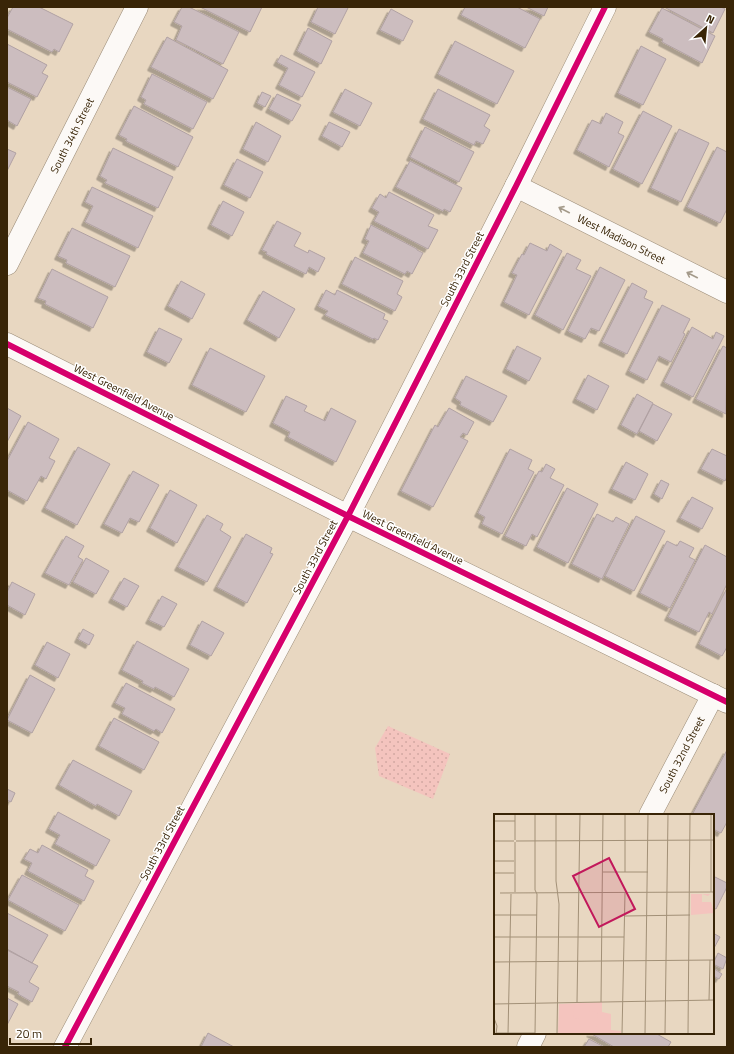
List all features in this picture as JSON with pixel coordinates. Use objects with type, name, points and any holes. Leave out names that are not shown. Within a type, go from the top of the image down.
[{"type":"street","name":"South 34th Street","points":[[7,264],[137,7]]},
{"type":"street","name":"South 33rd Street","points":[[65,1047],[348,516],[516,186],[605,7]]},
{"type":"street","name":"West Madison Street","points":[[516,186],[727,292]]},
{"type":"street","name":"West Greenfield Avenue","points":[[7,344],[348,516],[720,698]]},
{"type":"street","name":"South 32nd Street","points":[[651,814],[720,698]]},
{"type":"street","points":[[528,1047],[534,1034]]},
{"type":"shaded area","points":[[388,726],[450,754],[433,799],[379,776],[375,748]]},
{"type":"building","points":[[13,7],[39,7],[73,24],[59,52],[54,49],[52,52],[7,29],[7,18]]},
{"type":"building","points":[[182,7],[189,7],[239,32],[223,64],[176,40],[182,26],[174,22]]},
{"type":"building","points":[[200,7],[262,7],[250,32]]},
{"type":"building","points":[[318,7],[348,8],[335,34],[311,22]]},
{"type":"building","points":[[465,7],[517,7],[540,19],[525,48],[461,15]]},
{"type":"building","points":[[526,7],[548,7],[544,16]]},
{"type":"building","points":[[664,7],[721,7],[725,9],[713,33]]},
{"type":"building","points":[[662,8],[715,36],[702,63],[662,42],[663,39],[649,32]]},
{"type":"building","points":[[391,9],[413,21],[403,41],[380,30]]},
{"type":"building","points":[[308,28],[332,41],[321,64],[297,51]]},
{"type":"building","points":[[167,37],[228,70],[213,99],[151,67]]},
{"type":"building","points":[[455,41],[514,71],[497,104],[438,74]]},
{"type":"building","points":[[7,44],[47,65],[42,73],[48,76],[37,97],[7,82]]},
{"type":"building","points":[[641,46],[666,59],[643,105],[618,93]]},
{"type":"building","points":[[281,55],[315,72],[302,97],[279,85],[288,68],[277,62]]},
{"type":"building","points":[[152,74],[207,102],[193,129],[144,104],[146,100],[141,97]]},
{"type":"building","points":[[7,87],[31,99],[17,126],[7,120]]},
{"type":"building","points":[[345,89],[372,103],[360,126],[333,112]]},
{"type":"building","points":[[438,89],[490,115],[484,126],[490,130],[483,144],[476,141],[474,145],[423,119]]},
{"type":"building","points":[[262,92],[271,96],[265,107],[257,103]]},
{"type":"building","points":[[277,94],[301,105],[292,121],[269,109]]},
{"type":"building","points":[[134,106],[193,137],[178,167],[126,141],[127,139],[119,135]]},
{"type":"building","points":[[643,111],[672,126],[642,184],[613,169]]},
{"type":"building","points":[[606,113],[623,122],[618,133],[624,136],[609,167],[577,150],[592,120],[601,124]]},
{"type":"building","points":[[256,122],[281,136],[268,162],[243,149]]},
{"type":"building","points":[[329,122],[350,132],[342,147],[322,136]]},
{"type":"building","points":[[425,127],[474,152],[459,182],[410,157]]},
{"type":"building","points":[[679,129],[709,143],[681,202],[651,188]]},
{"type":"building","points":[[717,147],[727,152],[727,209],[720,223],[687,207]]},
{"type":"building","points":[[113,148],[173,177],[158,208],[105,183],[107,180],[100,176]]},
{"type":"building","points":[[7,149],[16,153],[7,171]]},
{"type":"building","points":[[237,159],[263,172],[250,198],[224,185]]},
{"type":"building","points":[[410,161],[462,188],[450,212],[444,209],[443,211],[396,187]]},
{"type":"building","points":[[92,187],[153,216],[138,248],[85,222],[93,206],[85,202]]},
{"type":"building","points":[[389,192],[434,215],[428,226],[438,230],[428,249],[374,221],[379,212],[372,208],[380,194],[386,198]]},
{"type":"building","points":[[223,201],[244,212],[232,236],[211,225]]},
{"type":"building","points":[[277,221],[301,233],[294,246],[308,253],[309,250],[325,258],[318,272],[309,267],[306,274],[266,254],[267,252],[262,250]]},
{"type":"building","points":[[371,225],[423,253],[412,274],[407,271],[405,274],[363,253],[369,241],[365,239]]},
{"type":"building","points":[[72,228],[130,256],[115,287],[66,263],[67,260],[58,256]]},
{"type":"building","points":[[530,243],[547,251],[550,244],[562,251],[529,315],[504,302],[517,275],[512,273],[522,254],[524,255]]},
{"type":"building","points":[[567,253],[581,260],[576,269],[591,276],[563,330],[535,315]]},
{"type":"building","points":[[355,257],[403,281],[397,294],[402,297],[395,311],[342,284]]},
{"type":"building","points":[[600,267],[625,280],[599,331],[591,328],[585,339],[568,331]]},
{"type":"building","points":[[52,269],[108,297],[93,328],[45,304],[46,301],[38,298]]},
{"type":"building","points":[[181,281],[205,294],[192,319],[168,306]]},
{"type":"building","points":[[632,283],[647,291],[644,298],[653,302],[627,354],[602,342]]},
{"type":"building","points":[[326,290],[335,295],[337,290],[385,314],[383,319],[388,321],[378,340],[373,339],[325,315],[328,311],[318,306]]},
{"type":"building","points":[[263,291],[295,309],[279,338],[247,320]]},
{"type":"building","points":[[662,305],[690,319],[683,333],[685,334],[671,362],[659,356],[647,380],[629,371]]},
{"type":"building","points":[[692,327],[713,339],[716,332],[724,336],[693,397],[664,382]]},
{"type":"building","points":[[159,328],[182,339],[169,363],[147,352]]},
{"type":"building","points":[[517,346],[541,358],[529,381],[506,369]]},
{"type":"building","points":[[723,346],[727,348],[726,414],[696,399]]},
{"type":"building","points":[[210,348],[265,376],[246,412],[192,385]]},
{"type":"building","points":[[588,375],[609,386],[597,410],[576,399]]},
{"type":"building","points":[[466,376],[507,396],[493,422],[460,405],[461,402],[455,398]]},
{"type":"building","points":[[637,394],[653,403],[637,434],[621,425]]},
{"type":"building","points":[[286,396],[307,406],[304,411],[325,421],[331,408],[356,421],[336,462],[288,437],[290,432],[273,423]]},
{"type":"building","points":[[653,404],[672,414],[657,441],[639,431]]},
{"type":"building","points":[[7,408],[21,416],[7,442]]},
{"type":"building","points":[[449,408],[474,422],[467,435],[463,433],[460,437],[468,441],[433,507],[401,491],[435,425],[438,427]]},
{"type":"building","points":[[28,422],[59,439],[49,458],[55,461],[46,479],[41,476],[27,501],[7,490],[7,461]]},
{"type":"building","points":[[78,447],[110,464],[77,525],[45,508]]},
{"type":"building","points":[[510,449],[532,460],[528,469],[534,472],[502,534],[482,524],[485,517],[478,513]]},
{"type":"building","points":[[712,449],[727,456],[727,477],[725,481],[701,469]]},
{"type":"building","points":[[626,462],[648,474],[635,500],[612,489]]},
{"type":"building","points":[[546,464],[555,469],[550,478],[564,485],[537,537],[532,534],[526,546],[505,536],[539,471],[542,472]]},
{"type":"building","points":[[133,471],[159,485],[139,522],[130,518],[122,533],[104,524]]},
{"type":"building","points":[[661,480],[669,484],[662,499],[654,494]]},
{"type":"building","points":[[567,488],[598,504],[568,563],[537,547]]},
{"type":"building","points":[[170,490],[197,505],[177,543],[150,528]]},
{"type":"building","points":[[692,497],[713,508],[702,529],[680,518]]},
{"type":"building","points":[[597,514],[613,522],[616,517],[629,524],[602,579],[572,564]]},
{"type":"building","points":[[207,515],[223,524],[220,530],[231,537],[207,582],[178,567]]},
{"type":"building","points":[[636,516],[665,531],[634,591],[605,576]]},
{"type":"building","points":[[246,534],[272,548],[270,553],[273,554],[247,603],[217,587]]},
{"type":"building","points":[[66,536],[84,546],[78,557],[83,560],[69,585],[45,573]]},
{"type":"building","points":[[667,541],[677,546],[680,541],[694,548],[689,557],[695,560],[670,608],[640,593]]},
{"type":"building","points":[[705,545],[727,557],[727,584],[712,614],[709,612],[699,632],[668,617]]},
{"type":"building","points":[[86,558],[109,571],[96,594],[73,582]]},
{"type":"building","points":[[124,578],[139,586],[127,607],[112,599]]},
{"type":"building","points":[[12,582],[35,594],[25,615],[7,605],[7,592]]},
{"type":"building","points":[[727,588],[727,647],[722,656],[699,644]]},
{"type":"building","points":[[162,596],[177,604],[164,627],[149,620]]},
{"type":"building","points":[[202,621],[224,633],[211,656],[190,645]]},
{"type":"building","points":[[83,629],[94,635],[89,645],[78,639]]},
{"type":"building","points":[[137,641],[189,669],[174,697],[155,687],[154,689],[142,683],[143,681],[122,670]]},
{"type":"building","points":[[47,642],[70,654],[58,678],[35,665]]},
{"type":"building","points":[[30,675],[55,689],[32,733],[7,720]]},
{"type":"building","points":[[126,683],[175,709],[162,733],[156,729],[154,731],[122,714],[125,708],[115,703]]},
{"type":"building","points":[[114,718],[159,742],[144,770],[99,746]]},
{"type":"building","points":[[727,750],[727,822],[721,833],[714,830],[714,814],[693,814]]},
{"type":"building","points":[[73,760],[132,791],[119,816],[97,804],[96,806],[59,785]]},
{"type":"building","points":[[7,789],[15,793],[11,802],[7,800]]},
{"type":"building","points":[[58,812],[110,840],[96,866],[55,844],[60,835],[49,829]]},
{"type":"building","points":[[42,845],[88,870],[85,876],[94,881],[84,901],[28,871],[32,863],[24,859],[30,849],[38,853]]},
{"type":"building","points":[[22,875],[79,905],[65,931],[8,900]]},
{"type":"building","points":[[714,876],[727,883],[727,887],[716,909],[714,908]]},
{"type":"building","points":[[7,913],[48,935],[32,963],[7,949]]},
{"type":"building","points":[[714,934],[720,937],[714,948]]},
{"type":"building","points":[[7,950],[38,966],[29,982],[39,988],[32,1002],[18,994],[19,992],[7,986]]},
{"type":"building","points":[[718,953],[727,958],[723,969],[714,964]]},
{"type":"building","points":[[714,969],[722,974],[719,979],[714,976]]},
{"type":"building","points":[[7,998],[18,1004],[7,1025]]},
{"type":"building","points":[[208,1033],[234,1047],[201,1047]]},
{"type":"building","points":[[592,1034],[657,1034],[671,1042],[668,1047],[614,1047]]},
{"type":"building","points":[[589,1039],[604,1047],[584,1047]]},
{"type":"cycle path","points":[[65,1047],[348,516],[516,186],[605,7]]},
{"type":"cycle path","points":[[7,344],[348,516],[727,702]]}]
